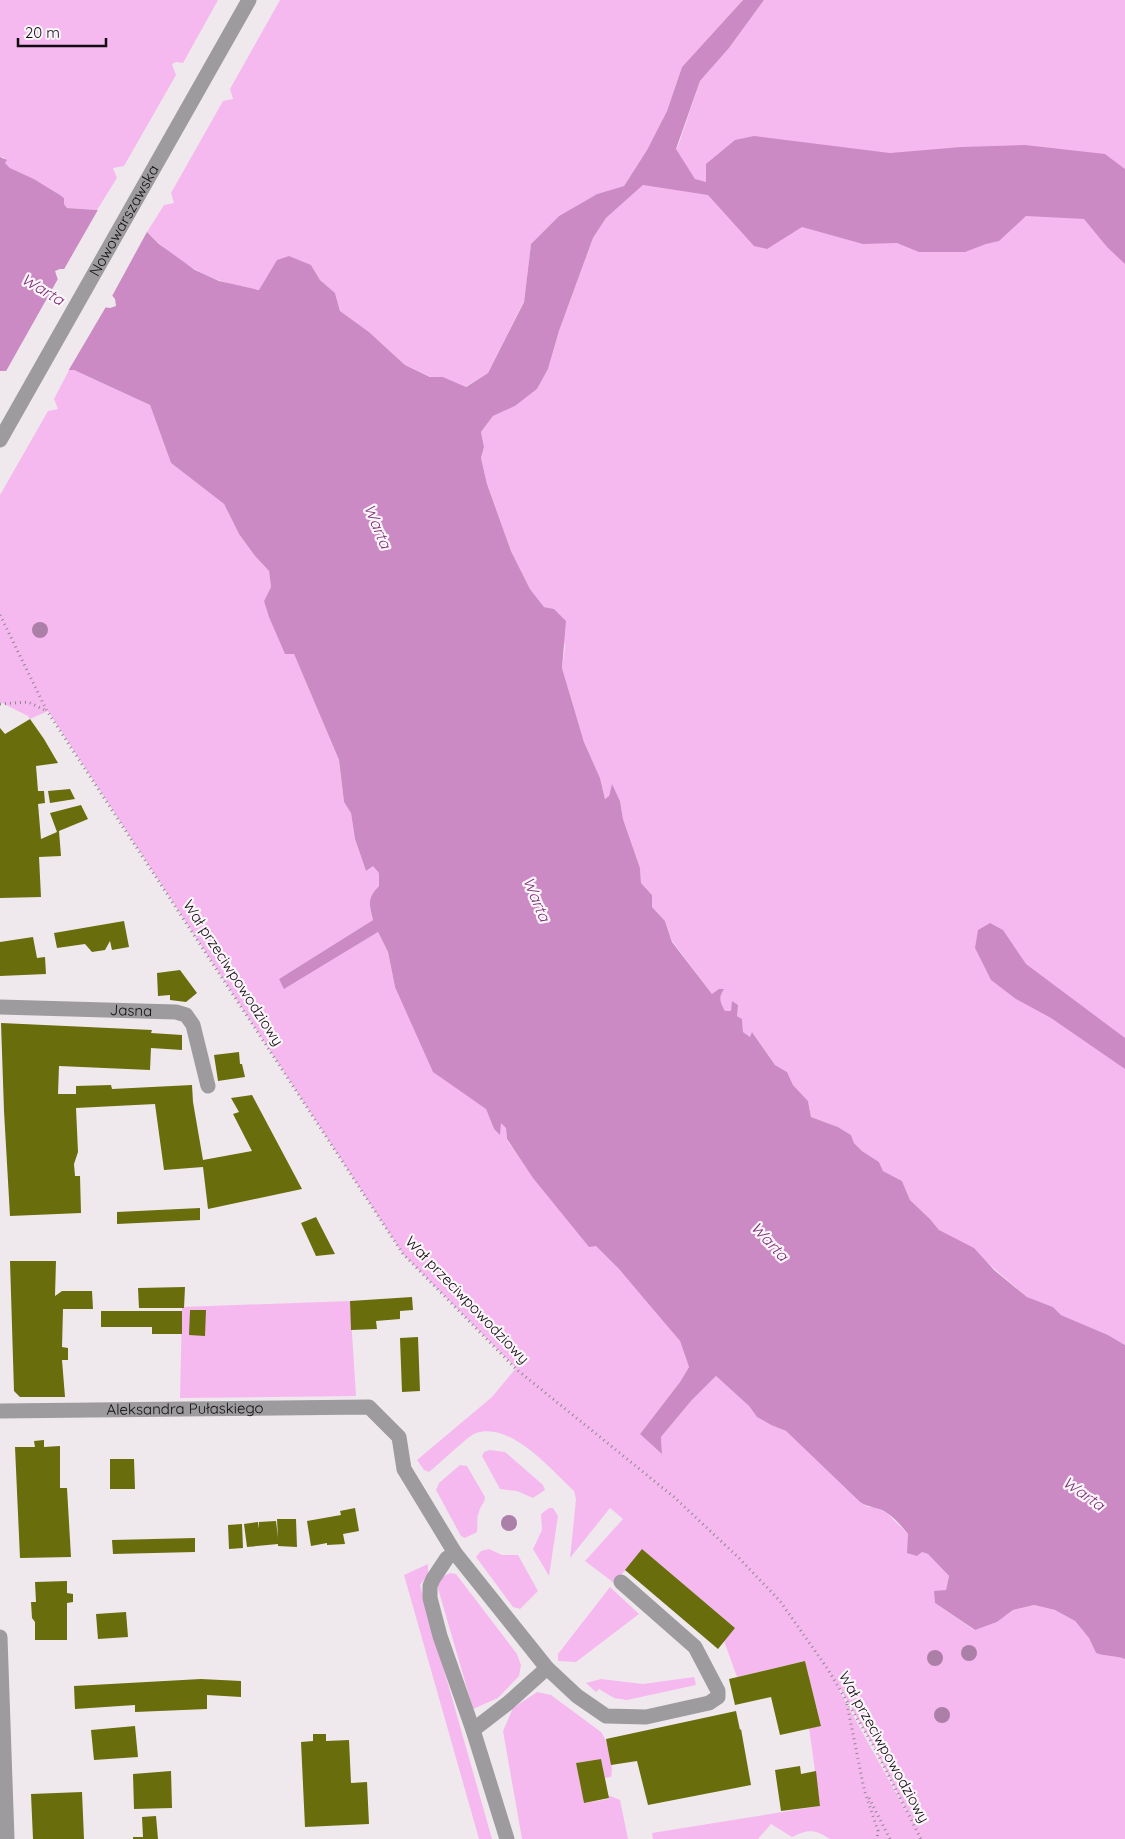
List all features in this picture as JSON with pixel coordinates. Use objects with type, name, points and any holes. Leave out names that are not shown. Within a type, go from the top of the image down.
[{"type":"street","name":"Nowowarszawska","points":[[0,440],[249,0]]},
{"type":"street","name":"Jasna","points":[[0,1007],[176,1012],[186,1015],[193,1025],[208,1086]]},
{"type":"street","name":"Aleksandra Pułaskiego","points":[[0,1411],[369,1407],[399,1438],[404,1470],[455,1553]]},
{"type":"street","points":[[506,1839],[473,1730],[440,1636],[430,1598],[430,1586],[433,1579],[447,1558],[455,1553],[547,1668],[576,1696],[606,1716],[646,1718],[709,1704],[718,1698],[718,1691],[695,1647],[622,1582]]},
{"type":"street","points":[[0,1637],[7,1839]]},
{"type":"street","points":[[473,1730],[508,1703],[547,1668]]},
{"type":"path","name":"Wał przeciwpowodziowy","points":[[0,615],[47,711],[403,1254],[516,1368],[674,1496],[739,1558],[780,1601],[827,1668],[873,1745],[921,1839]]},
{"type":"path","points":[[0,704],[28,702],[47,711]]},
{"type":"path","points":[[846,1700],[864,1789],[878,1831],[877,1839]]},
{"type":"path","points":[[864,1789],[890,1839]]},
{"type":"shaded area","points":[[0,0],[218,0],[183,63],[176,62],[172,64],[176,75],[124,166],[113,168],[117,178],[97,210],[67,208],[64,204],[64,198],[34,179],[10,168],[5,163],[4,157],[0,157]]},
{"type":"shaded area","points":[[280,0],[743,0],[682,67],[667,111],[647,150],[624,186],[597,194],[559,216],[531,244],[524,301],[488,373],[465,387],[443,377],[431,377],[405,365],[369,332],[340,311],[335,293],[320,280],[311,265],[268,277],[260,290],[244,287],[223,282],[189,266],[163,247],[147,232],[164,205],[174,203],[171,193],[223,101],[233,99],[230,89]]},
{"type":"shaded area","points":[[764,0],[1125,0],[1125,1345],[1108,1335],[1061,1315],[1053,1307],[1027,1297],[984,1260],[939,1230],[910,1200],[902,1181],[883,1171],[879,1162],[862,1151],[854,1143],[851,1135],[838,1127],[811,1117],[808,1101],[793,1085],[787,1072],[775,1065],[753,1033],[750,1037],[743,1032],[742,1019],[731,1012],[725,1011],[719,1002],[720,995],[712,994],[672,941],[665,921],[652,907],[652,895],[641,883],[640,868],[623,819],[620,801],[612,785],[609,796],[605,799],[600,778],[584,742],[562,668],[565,646],[554,609],[544,607],[530,589],[511,551],[487,484],[481,458],[484,447],[481,432],[493,416],[515,406],[537,389],[548,369],[559,331],[593,238],[606,218],[643,185],[663,172],[678,146],[700,81],[729,48]]},
{"type":"shaded area","points":[[69,370],[74,370],[150,405],[171,463],[224,504],[239,534],[269,571],[271,587],[264,601],[294,654],[339,760],[344,802],[351,813],[355,839],[366,871],[373,865],[379,872],[379,886],[372,894],[370,902],[373,920],[279,979],[285,988],[378,932],[388,952],[395,987],[486,1109],[494,1129],[499,1134],[501,1122],[506,1128],[507,1140],[554,1203],[619,1269],[680,1341],[689,1367],[680,1382],[640,1434],[662,1453],[661,1437],[691,1401],[716,1376],[749,1406],[757,1417],[786,1431],[860,1502],[868,1507],[875,1507],[887,1513],[908,1534],[922,1552],[928,1554],[949,1576],[946,1590],[935,1603],[974,1630],[997,1622],[1013,1610],[1034,1605],[1055,1610],[1075,1621],[1089,1638],[1096,1653],[1125,1659],[1125,1839],[830,1839],[820,1833],[811,1831],[792,1837],[771,1824],[758,1839],[653,1839],[652,1833],[820,1806],[809,1728],[821,1725],[805,1661],[737,1677],[724,1641],[735,1628],[643,1550],[614,1583],[585,1561],[623,1519],[610,1508],[570,1558],[576,1499],[574,1491],[530,1450],[503,1434],[490,1431],[472,1435],[429,1472],[424,1470],[417,1460],[492,1397],[516,1368],[403,1254],[48,711],[30,719],[28,716],[0,702],[0,495],[48,411],[58,409],[54,399]],"holes":[[[840,1689],[873,1745],[912,1822]]]},
{"type":"shaded area","points":[[350,1301],[356,1396],[180,1398],[182,1307]]},
{"type":"shaded area","points":[[490,1450],[505,1452],[543,1485],[545,1490],[533,1498],[517,1491],[500,1489],[482,1456],[484,1452]]},
{"type":"shaded area","points":[[460,1465],[467,1466],[485,1497],[478,1515],[477,1532],[465,1538],[461,1536],[436,1490],[439,1483]]},
{"type":"shaded area","points":[[549,1508],[553,1508],[558,1516],[549,1576],[533,1549],[542,1530],[541,1514]]},
{"type":"shaded area","points":[[489,1549],[502,1555],[518,1555],[538,1591],[520,1609],[513,1607],[476,1557],[481,1551]]},
{"type":"shaded area","points":[[428,1564],[428,1575],[420,1585],[492,1839],[479,1839],[404,1575]]},
{"type":"shaded area","points":[[450,1573],[456,1574],[517,1654],[521,1665],[519,1676],[498,1698],[473,1709],[437,1585],[440,1578]]},
{"type":"shaded area","points":[[610,1587],[639,1614],[576,1662],[558,1661],[558,1654]]},
{"type":"shaded area","points":[[694,1677],[696,1685],[627,1700],[614,1698],[599,1689],[596,1692],[586,1683],[601,1679],[643,1684]]},
{"type":"shaded area","points":[[537,1692],[551,1695],[601,1732],[610,1754],[611,1777],[605,1778],[601,1759],[576,1763],[584,1803],[609,1799],[608,1795],[620,1800],[628,1839],[522,1839],[503,1731],[513,1708]]},
{"type":"water","name":"Warta","points":[[743,0],[764,0],[729,48],[700,81],[676,149],[695,179],[706,182],[706,164],[735,140],[754,136],[890,153],[961,147],[1025,145],[1105,154],[1125,169],[1125,264],[1107,247],[1084,219],[1026,216],[999,241],[965,252],[919,252],[897,243],[863,244],[802,227],[767,249],[754,246],[708,195],[643,185],[606,218],[593,238],[559,331],[548,369],[537,389],[515,406],[493,416],[481,432],[484,447],[481,458],[487,484],[511,551],[530,589],[544,607],[554,609],[566,621],[562,668],[584,742],[600,778],[605,799],[609,796],[612,784],[620,801],[623,819],[640,868],[641,883],[652,895],[652,907],[665,921],[672,942],[712,994],[719,989],[724,989],[720,1000],[725,1011],[731,1011],[732,1001],[738,1005],[737,1016],[742,1019],[743,1032],[750,1037],[752,1032],[775,1065],[787,1072],[793,1085],[808,1101],[811,1117],[838,1127],[851,1135],[854,1143],[862,1151],[879,1162],[883,1171],[902,1181],[910,1200],[939,1230],[974,1248],[994,1270],[1027,1297],[1053,1307],[1061,1315],[1108,1335],[1125,1345],[1125,1659],[1096,1653],[1089,1638],[1075,1621],[1055,1610],[1034,1605],[1013,1610],[997,1622],[975,1630],[935,1603],[934,1591],[946,1590],[949,1576],[928,1554],[922,1552],[917,1556],[907,1553],[908,1534],[890,1515],[860,1502],[786,1431],[757,1417],[749,1406],[716,1376],[691,1401],[661,1437],[662,1454],[640,1434],[680,1382],[689,1367],[680,1341],[619,1269],[596,1246],[589,1247],[533,1178],[507,1139],[506,1128],[501,1123],[500,1135],[494,1129],[486,1109],[433,1072],[395,987],[388,952],[378,932],[284,989],[279,979],[373,920],[370,902],[372,894],[379,886],[379,873],[373,866],[366,871],[355,839],[351,813],[344,802],[339,760],[294,654],[285,654],[269,617],[264,601],[271,587],[269,571],[239,534],[224,504],[171,463],[150,405],[74,370],[0,371],[0,157],[7,160],[5,163],[10,168],[34,179],[64,198],[64,204],[67,208],[97,210],[147,232],[159,244],[195,270],[219,281],[259,290],[277,260],[289,256],[311,265],[320,280],[335,293],[340,311],[369,332],[405,365],[430,377],[443,377],[466,387],[488,373],[524,302],[531,244],[559,216],[597,194],[624,186],[647,150],[667,111],[682,67]],"holes":[[[64,269],[110,293],[115,299],[116,306],[110,308],[103,307],[58,280],[55,271]]]},
{"type":"water","points":[[990,923],[1003,930],[1026,964],[1125,1038],[1125,1069],[1051,1018],[1016,999],[991,980],[975,948],[978,930]]},
{"type":"pier","points":[[99,208],[148,230],[111,298],[63,271]]},
{"type":"pier","points":[[59,277],[107,305],[67,373],[5,373]]},
{"type":"building","points":[[30,719],[58,763],[36,766],[38,791],[44,791],[45,803],[38,804],[41,839],[57,832],[50,813],[81,805],[88,819],[59,831],[61,856],[39,857],[41,897],[0,898],[0,728],[5,734]]},
{"type":"building","points":[[70,789],[75,799],[50,803],[48,791]]},
{"type":"building","points":[[124,921],[129,947],[112,950],[110,941],[105,950],[92,952],[85,944],[57,948],[54,933]]},
{"type":"building","points":[[33,937],[37,958],[45,957],[46,974],[0,976],[0,942]]},
{"type":"building","points":[[180,970],[197,993],[186,1002],[170,1000],[170,995],[158,996],[157,973]]},
{"type":"building","points":[[1,1023],[152,1030],[151,1033],[182,1035],[182,1050],[151,1048],[150,1070],[59,1066],[58,1094],[76,1094],[76,1086],[111,1085],[112,1089],[192,1085],[203,1160],[252,1151],[233,1114],[239,1112],[231,1098],[252,1095],[302,1189],[208,1209],[203,1167],[164,1170],[155,1104],[76,1108],[78,1152],[74,1164],[75,1176],[80,1176],[81,1213],[10,1216]]},
{"type":"building","points":[[239,1052],[240,1064],[242,1064],[245,1077],[218,1081],[214,1055]]},
{"type":"building","points":[[200,1208],[200,1220],[117,1224],[117,1212]]},
{"type":"building","points":[[316,1217],[335,1254],[316,1256],[301,1223]]},
{"type":"building","points":[[10,1261],[56,1261],[55,1296],[62,1291],[92,1291],[93,1309],[63,1309],[62,1347],[68,1348],[68,1360],[62,1360],[65,1397],[20,1397],[14,1391]]},
{"type":"building","points":[[185,1287],[184,1308],[139,1308],[138,1288]]},
{"type":"building","points":[[412,1297],[413,1310],[400,1311],[400,1319],[376,1321],[377,1329],[351,1330],[350,1301]]},
{"type":"building","points":[[190,1310],[206,1310],[205,1336],[189,1335]]},
{"type":"building","points":[[101,1311],[182,1311],[182,1334],[152,1334],[152,1327],[101,1327]]},
{"type":"building","points":[[418,1337],[420,1391],[402,1392],[400,1338]]},
{"type":"building","points":[[44,1440],[44,1447],[60,1446],[60,1488],[67,1488],[71,1557],[20,1558],[15,1447],[35,1447],[34,1441]]},
{"type":"building","points":[[110,1459],[134,1459],[135,1489],[110,1489]]},
{"type":"building","points":[[355,1508],[359,1531],[343,1534],[345,1544],[327,1545],[327,1543],[311,1546],[307,1521],[341,1515],[340,1511]]},
{"type":"building","points":[[277,1519],[296,1519],[297,1547],[278,1546],[278,1544],[247,1547],[244,1524],[258,1522],[259,1529],[259,1522],[276,1521],[278,1538]]},
{"type":"building","points":[[242,1524],[243,1548],[229,1549],[228,1525]]},
{"type":"building","points":[[195,1538],[195,1552],[113,1554],[112,1540]]},
{"type":"building","points":[[642,1549],[735,1628],[718,1649],[625,1570]]},
{"type":"building","points":[[67,1581],[67,1593],[73,1594],[73,1602],[67,1603],[67,1640],[35,1640],[35,1622],[32,1618],[31,1602],[36,1602],[35,1582]]},
{"type":"building","points":[[126,1612],[128,1637],[98,1639],[96,1614]]},
{"type":"building","points":[[805,1661],[821,1726],[780,1735],[771,1697],[735,1705],[729,1679]]},
{"type":"building","points":[[201,1679],[241,1681],[241,1697],[207,1695],[207,1709],[135,1712],[135,1705],[75,1709],[74,1686]]},
{"type":"building","points":[[736,1711],[751,1785],[648,1805],[637,1761],[611,1765],[606,1739]]},
{"type":"building","points":[[135,1726],[138,1757],[94,1760],[91,1730]]},
{"type":"building","points":[[313,1734],[326,1734],[326,1741],[349,1740],[351,1783],[367,1782],[369,1824],[305,1827],[301,1742],[313,1741]]},
{"type":"building","points":[[601,1759],[609,1798],[584,1803],[576,1763]]},
{"type":"building","points":[[800,1766],[801,1774],[816,1771],[820,1806],[781,1811],[775,1770]]},
{"type":"building","points":[[171,1771],[172,1808],[134,1809],[133,1774]]},
{"type":"building","points":[[82,1792],[84,1839],[33,1839],[31,1794]]},
{"type":"building","points":[[156,1816],[158,1839],[133,1839],[133,1837],[143,1837],[142,1817]]}]
